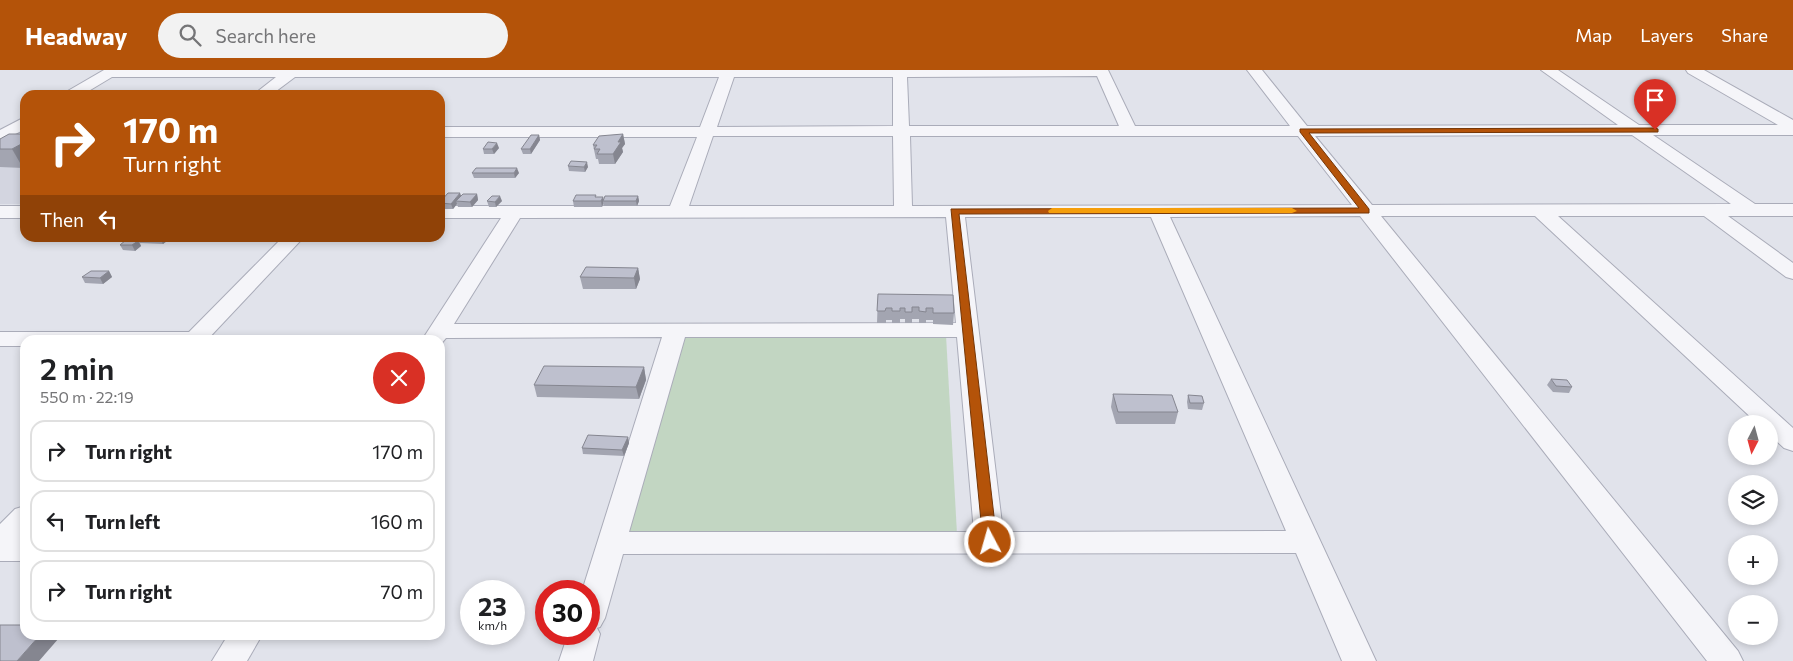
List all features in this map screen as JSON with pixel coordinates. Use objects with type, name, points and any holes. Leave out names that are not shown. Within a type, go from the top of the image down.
[{"type":"street","points":[[1254,70],[1726,661]]},
{"type":"street","points":[[1548,70],[1751,210]]},
{"type":"street","points":[[1693,70],[1793,129]]},
{"type":"street","points":[[79,90],[109,71],[1102,71],[1129,131]]},
{"type":"street","points":[[678,211],[728,71]]},
{"type":"street","points":[[268,90],[291,72]]},
{"type":"street","points":[[900,72],[903,211]]},
{"type":"street","points":[[3,133],[20,124]]},
{"type":"street","points":[[445,132],[1793,129]]},
{"type":"street","points":[[3,133],[20,132]]},
{"type":"street","points":[[1708,210],[1793,273]]},
{"type":"street","points":[[445,212],[1793,210]]},
{"type":"street","points":[[954,211],[990,542]]},
{"type":"street","points":[[1158,211],[1359,661]]},
{"type":"street","points":[[1541,211],[1793,442]]},
{"type":"street","points":[[0,212],[20,212]]},
{"type":"street","points":[[436,335],[514,212]]},
{"type":"street","points":[[199,335],[289,242]]},
{"type":"street","points":[[436,335],[676,330],[967,330]]},
{"type":"street","points":[[600,582],[676,330]]},
{"type":"street","points":[[0,339],[20,339]]},
{"type":"street","points":[[0,542],[20,521]]},
{"type":"street","points":[[612,543],[1306,542]]},
{"type":"street","points":[[0,550],[20,550]]},
{"type":"street","points":[[229,661],[243,640]]},
{"type":"street","points":[[576,661],[581,645]]},
{"type":"shaded area","points":[[20,144],[20,204],[0,204],[0,155]]},
{"type":"green space","points":[[682,335],[946,335],[957,534],[621,533]]},
{"type":"building","points":[[9,134],[20,134],[20,145],[12,149],[0,149],[0,139]]},
{"type":"building","points":[[623,134],[618,142],[621,142],[613,154],[597,154],[600,149],[594,149],[597,145],[593,145],[599,136]]},
{"type":"building","points":[[531,135],[539,135],[530,149],[521,149]]},
{"type":"building","points":[[488,142],[497,143],[492,149],[483,149]]},
{"type":"building","points":[[571,161],[587,162],[584,167],[568,166]]},
{"type":"building","points":[[476,168],[517,168],[514,173],[472,173]]},
{"type":"building","points":[[448,193],[460,193],[451,204],[445,203],[445,196]]},
{"type":"building","points":[[463,194],[477,194],[470,202],[456,201]]},
{"type":"building","points":[[576,195],[603,197],[601,201],[573,201]]},
{"type":"building","points":[[492,196],[500,196],[495,202],[487,201]]},
{"type":"building","points":[[605,196],[638,196],[636,201],[603,201]]},
{"type":"building","points":[[124,242],[136,242],[132,245],[120,245]]},
{"type":"building","points":[[586,267],[638,268],[634,278],[580,277]]},
{"type":"building","points":[[91,271],[109,271],[100,278],[82,277]]},
{"type":"building","points":[[878,294],[953,295],[954,313],[933,313],[933,308],[926,308],[926,312],[919,311],[919,307],[912,307],[912,312],[905,312],[905,308],[900,308],[900,311],[892,311],[892,308],[886,308],[885,311],[877,311]]},
{"type":"building","points":[[544,366],[644,367],[636,387],[534,385]]},
{"type":"building","points":[[1551,379],[1567,380],[1572,387],[1556,386]]},
{"type":"building","points":[[1113,394],[1172,395],[1178,412],[1118,412]]},
{"type":"building","points":[[1188,395],[1202,396],[1204,403],[1190,403]]},
{"type":"building","points":[[588,435],[628,437],[622,450],[582,448]]},
{"type":"building","points":[[0,625],[20,625],[20,640],[36,640],[17,661],[0,661]]},
{"type":"slow traffic","points":[[1052,211],[1292,211]]},
{"type":"route","points":[[990,542],[954,211],[1366,211],[1303,131],[1655,130]]}]
